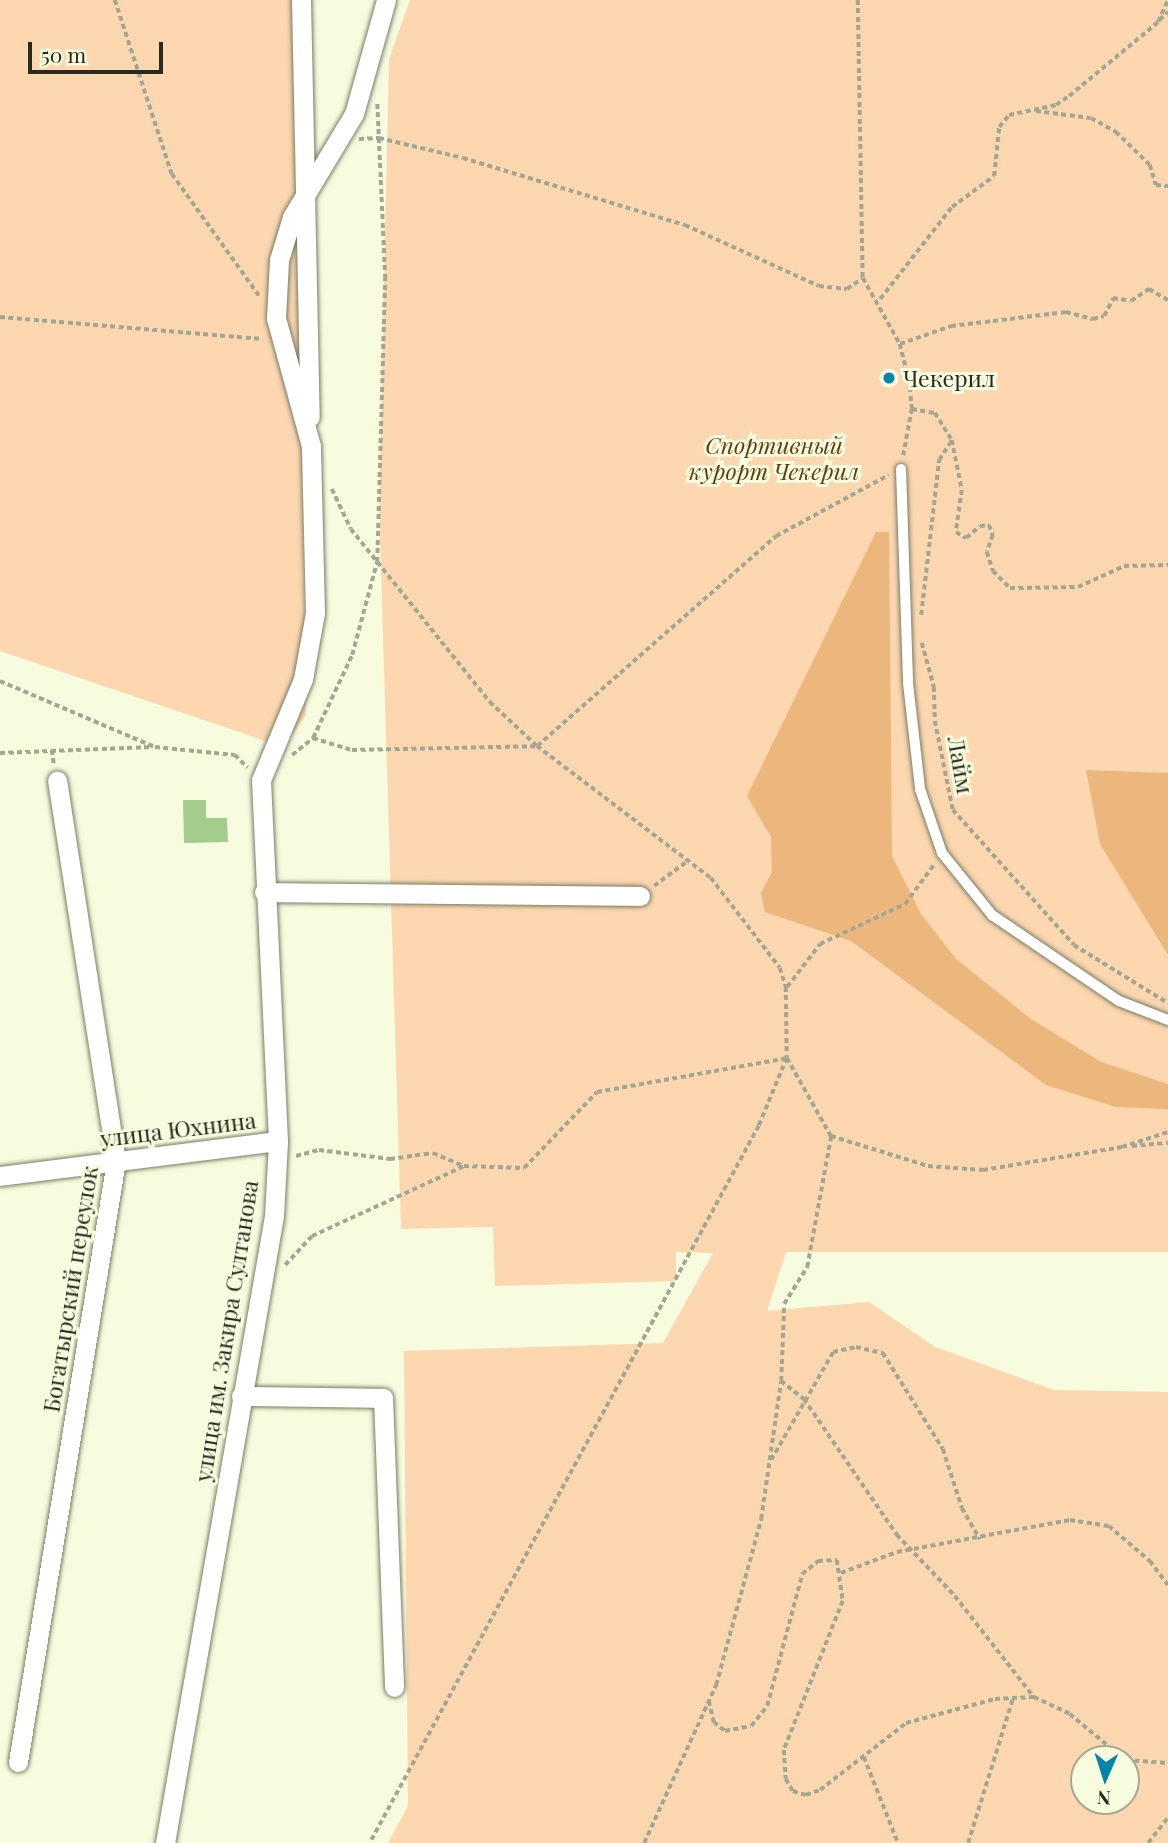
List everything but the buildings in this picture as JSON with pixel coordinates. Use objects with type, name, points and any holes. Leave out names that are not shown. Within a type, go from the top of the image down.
[{"type":"street","points":[[301,0],[311,446]]},
{"type":"street","points":[[311,446],[278,328],[279,260],[292,217],[305,201],[354,114],[386,0]]},
{"type":"street","name":"улица им. Закира Султанова","points":[[165,1843],[258,1293],[274,1216],[277,1151],[261,780],[303,679],[316,613],[311,446]]},
{"type":"street","name":"Богатырский переулок","points":[[18,1762],[116,1161],[57,781]]},
{"type":"street","points":[[264,892],[640,896]]},
{"type":"street","name":"улица Юхнина","points":[[0,1176],[116,1161],[277,1151]]},
{"type":"street","points":[[241,1396],[383,1398],[394,1687]]},
{"type":"lane","points":[[901,469],[908,683],[920,789],[942,853],[992,915],[1119,1001],[1168,1020]]},
{"type":"path","points":[[0,317],[250,340],[278,328],[172,174],[115,0]]},
{"type":"path","points":[[537,746],[776,536],[901,469],[912,410],[900,344],[880,299],[863,278],[858,0]]},
{"type":"path","points":[[1157,22],[1168,0]]},
{"type":"path","points":[[880,299],[912,252],[952,207],[994,176],[999,127],[1009,115],[1034,111],[1062,100],[1168,12]]},
{"type":"path","points":[[313,738],[352,655],[377,562],[385,279],[376,89]]},
{"type":"path","points":[[1034,111],[1091,118],[1116,132],[1150,165],[1156,185],[1168,186]]},
{"type":"path","points":[[337,140],[379,138],[685,225],[819,286],[847,289],[863,278]]},
{"type":"path","points":[[900,344],[951,326],[1066,312],[1093,319],[1104,316],[1113,298],[1131,301],[1149,289],[1168,300]]},
{"type":"path","points":[[912,410],[935,413],[952,440],[962,490],[956,533],[966,538],[980,526],[989,526],[993,535],[987,552],[990,562],[1010,588],[1077,587],[1124,566],[1168,565]]},
{"type":"path","points":[[920,620],[939,460],[952,440]]},
{"type":"path","points":[[328,482],[351,529],[489,702],[537,746],[711,877],[780,968],[786,987],[787,1058],[758,1126],[370,1843]]},
{"type":"path","name":"Лайм","points":[[919,633],[934,687],[935,721],[953,810],[1074,945],[1168,1003]]},
{"type":"path","points":[[0,753],[155,747]]},
{"type":"path","points":[[786,987],[820,944],[905,904],[942,853]]},
{"type":"path","points":[[640,896],[689,860]]},
{"type":"path","points":[[644,1843],[709,1701],[761,1519],[781,1381],[784,1304],[807,1267],[831,1136],[787,1058]]},
{"type":"path","points":[[277,1151],[319,1150],[390,1159],[433,1153],[464,1166],[524,1168],[597,1092],[787,1058]]},
{"type":"path","points":[[1122,1147],[1168,1132]]},
{"type":"path","points":[[831,1136],[955,1170],[1168,1143]]},
{"type":"path","points":[[258,1293],[312,1237],[464,1166]]},
{"type":"path","points":[[769,1465],[833,1352],[856,1347],[883,1353],[943,1449],[962,1508],[979,1539]]},
{"type":"path","points":[[781,1381],[804,1399],[912,1551],[1034,1697],[1070,1714],[1107,1745]]},
{"type":"path","points":[[841,1573],[912,1551],[1070,1520],[1109,1526],[1150,1561],[1168,1586]]},
{"type":"path","points":[[709,1701],[714,1722],[725,1731],[751,1726],[771,1696],[802,1574],[818,1561],[836,1560],[841,1573],[843,1601],[784,1750],[786,1779],[793,1791],[806,1796],[841,1777],[906,1723],[1013,1697],[1034,1697]]},
{"type":"path","points":[[968,1843],[1013,1697]]},
{"type":"path","points":[[864,1756],[898,1843]]},
{"type":"path","points":[[1140,1761],[1168,1763]]},
{"type":"path","points":[[1149,1843],[1168,1817]]},
{"type":"green space","points":[[0,0],[294,0],[306,715],[283,747],[0,651]]},
{"type":"green space","name":"Спортивный курорт Чекерил","points":[[410,0],[1168,0],[1168,1252],[786,1252],[767,1311],[869,1302],[935,1347],[1054,1390],[1168,1392],[1168,1843],[388,1843],[408,1806],[404,1351],[663,1343],[713,1253],[676,1252],[676,1281],[495,1286],[493,1227],[401,1229],[379,505],[389,59]]},
{"type":"shaded area","points":[[876,532],[889,532],[892,856],[921,914],[956,959],[1031,1019],[1101,1062],[1168,1084],[1168,1109],[1116,1107],[1046,1085],[851,941],[765,912],[761,893],[772,872],[771,837],[747,796]]},
{"type":"shaded area","points":[[1086,770],[1168,773],[1168,955],[1100,844]]},
{"type":"place","name":"Чекерил","points":[[889,378]]}]
